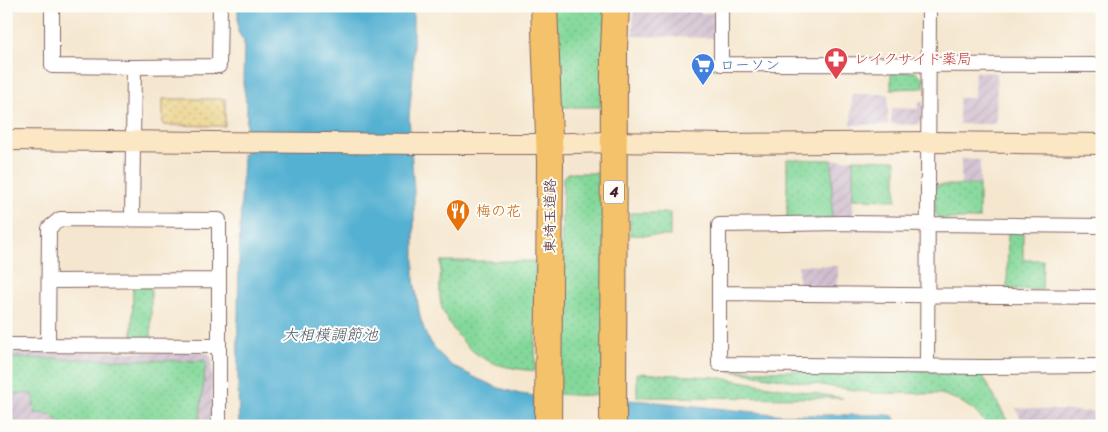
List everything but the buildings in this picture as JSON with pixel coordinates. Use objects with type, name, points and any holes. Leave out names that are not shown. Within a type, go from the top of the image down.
[{"type":"highway","name":"東埼玉道路","points":[[544,6],[549,143],[548,426]]},
{"type":"highway","name":"4","points":[[613,426],[614,49],[616,6]]},
{"type":"street","points":[[52,6],[52,66],[134,67],[219,66],[220,6]]},
{"type":"street","points":[[721,6],[721,64],[1102,65]]},
{"type":"street","points":[[927,366],[929,6]]},
{"type":"street","points":[[132,218],[134,67]]},
{"type":"street","points":[[6,140],[425,144],[928,142],[1102,144]]},
{"type":"street","points":[[48,345],[50,228],[60,219],[219,220],[219,426]]},
{"type":"street","points":[[1102,226],[843,223],[719,225],[719,364],[1102,366]]},
{"type":"street","points":[[50,280],[219,280]]},
{"type":"street","points":[[719,293],[1102,297]]},
{"type":"street","points":[[6,345],[219,346]]},
{"type":"shaded area","points":[[633,6],[700,6],[700,13],[714,13],[713,38],[633,36]]},
{"type":"shaded area","points":[[975,72],[997,73],[996,124],[959,124],[959,98],[974,98]]},
{"type":"shaded area","points":[[852,94],[888,94],[888,125],[851,125]]},
{"type":"shaded area","points":[[919,101],[923,102],[922,121],[918,125],[891,124],[892,108],[918,109]]},
{"type":"shaded area","points":[[853,159],[853,219],[832,219],[832,160]]},
{"type":"shaded area","points":[[961,159],[980,160],[980,184],[961,184]]},
{"type":"shaded area","points":[[798,265],[838,266],[838,290],[798,289]]},
{"type":"shaded area","points":[[6,352],[206,352],[212,358],[212,426],[6,426]]},
{"type":"shaded area","points":[[1016,408],[1094,412],[1094,426],[1024,426]]},
{"type":"green space","points":[[553,6],[606,6],[601,107],[558,107]]},
{"type":"green space","points":[[891,72],[917,72],[924,79],[924,88],[891,89]]},
{"type":"green space","points":[[787,159],[832,160],[832,219],[787,219]]},
{"type":"green space","points":[[853,159],[896,160],[896,200],[853,199]]},
{"type":"green space","points":[[569,173],[600,173],[606,183],[606,396],[557,395],[563,177]]},
{"type":"green space","points":[[935,185],[979,185],[979,219],[940,219],[935,213]]},
{"type":"green space","points":[[630,213],[670,213],[670,236],[630,235]]},
{"type":"green space","points":[[1008,231],[1023,231],[1023,260],[1043,260],[1042,290],[1007,289]]},
{"type":"green space","points":[[441,261],[536,261],[535,371],[495,364],[476,354],[463,342],[447,319],[441,304]]},
{"type":"green space","points":[[133,285],[151,285],[151,340],[132,340]]},
{"type":"green space","points":[[6,358],[206,361],[199,426],[65,426],[49,414],[35,413],[33,394],[6,393]]},
{"type":"green space","points":[[945,370],[982,374],[1010,426],[989,426],[972,409],[958,400],[941,394],[873,393],[730,371]]},
{"type":"green space","points":[[637,373],[715,377],[843,398],[637,397]]},
{"type":"sand","points":[[163,99],[225,99],[225,126],[163,125]]},
{"type":"water","name":"大相模調節池","points":[[238,6],[413,6],[413,73],[409,117],[414,192],[414,280],[420,317],[426,335],[436,350],[451,365],[499,388],[520,394],[646,401],[784,415],[887,415],[893,416],[900,423],[911,426],[239,426],[239,256],[247,107],[243,83],[244,41],[238,32]]},
{"type":"pier","points":[[536,394],[626,398],[626,426],[536,426]]},
{"type":"place","name":"レイクサイド薬局","points":[[836,80]]},
{"type":"place","name":"ローソン","points":[[703,86]]},
{"type":"place","name":"梅の花","points":[[458,232]]}]
